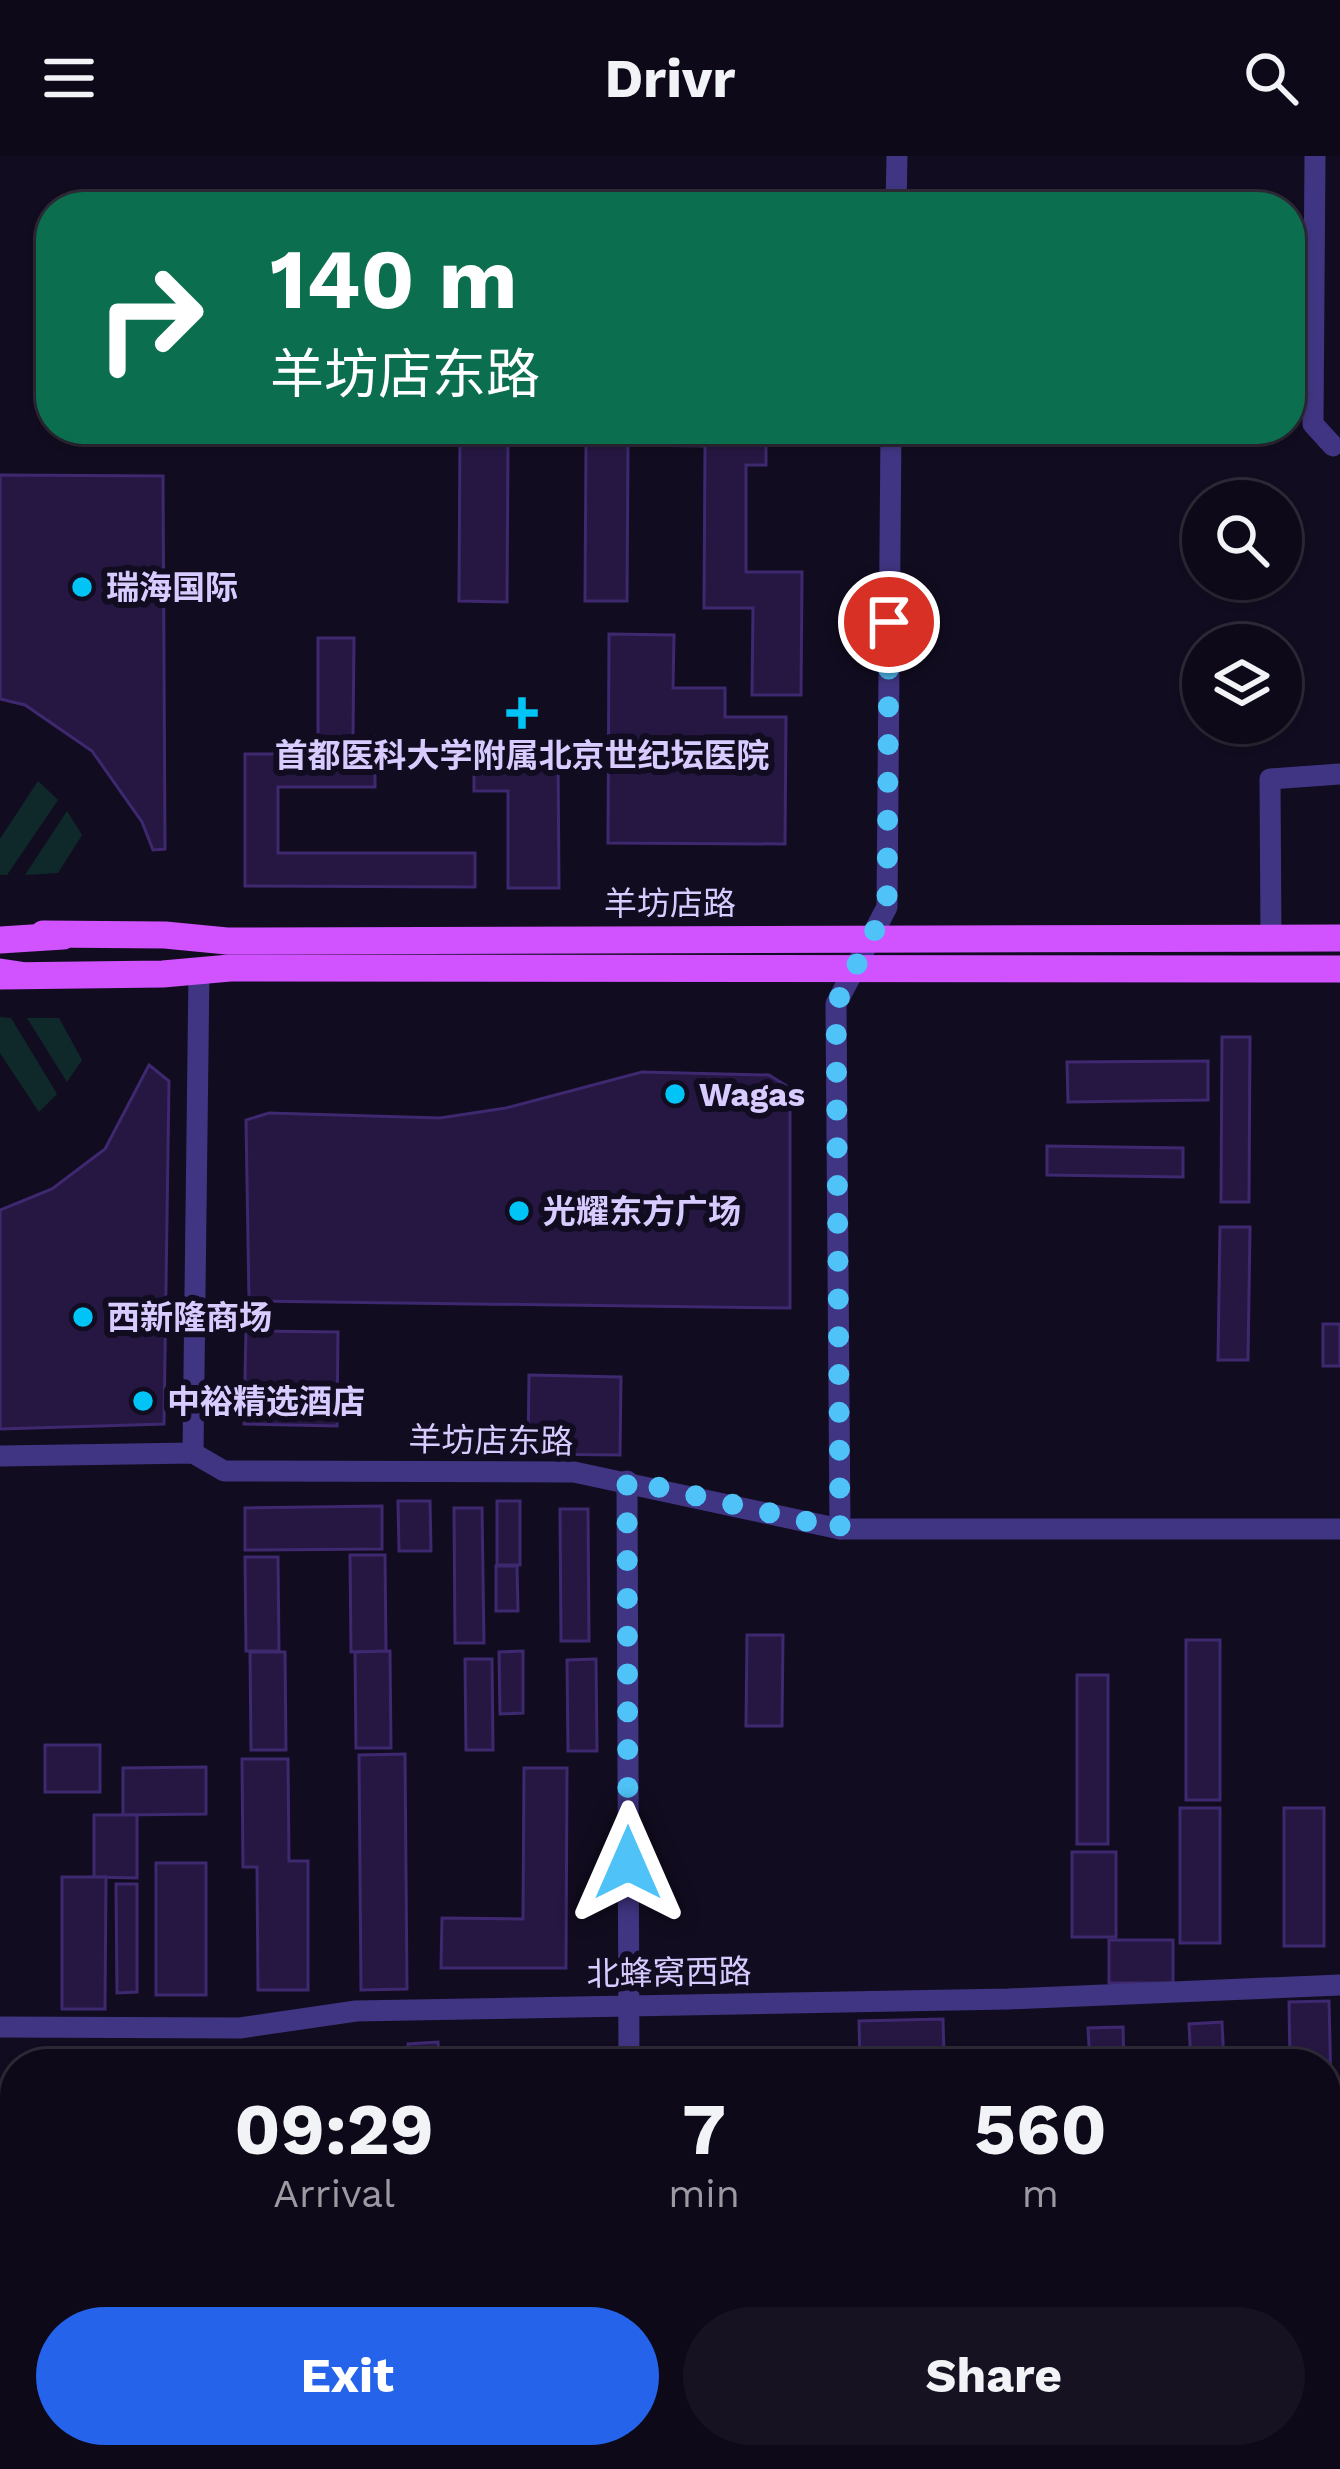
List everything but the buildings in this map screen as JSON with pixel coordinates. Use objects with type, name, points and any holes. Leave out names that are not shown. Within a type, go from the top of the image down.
[{"type":"main road","name":"羊坊店路","points":[[0,935],[165,935],[227,941],[1340,938]]},
{"type":"main road","name":"羊坊店路","points":[[7,974],[1340,969]]},
{"type":"street","points":[[896,192],[897,156]]},
{"type":"street","points":[[1315,156],[1313,424],[1338,451]]},
{"type":"street","points":[[840,1529],[836,1004],[887,907],[891,444]]},
{"type":"street","points":[[1271,938],[1270,779],[1340,773]]},
{"type":"street","points":[[193,1454],[199,971]]},
{"type":"street","name":"羊坊店东路","points":[[0,1456],[193,1454],[224,1472],[574,1472],[840,1529],[1340,1528]]},
{"type":"street","points":[[627,1480],[629,2049]]},
{"type":"street","name":"北蜂窝西路","points":[[0,2027],[240,2028],[356,2011],[1008,1999],[1340,1985]]},
{"type":"green space","points":[[38,781],[58,800],[7,875],[0,875],[0,839]]},
{"type":"green space","points":[[67,811],[82,835],[58,873],[25,875]]},
{"type":"green space","points":[[0,1017],[11,1018],[57,1094],[39,1112],[0,1053]]},
{"type":"green space","points":[[27,1018],[59,1018],[82,1060],[67,1082]]},
{"type":"place","name":"瑞海国际","points":[[82,587]]},
{"type":"place","name":"首都医科大学附属北京世纪坛医院","points":[[522,713]]},
{"type":"place","name":"Wagas","points":[[675,1094]]},
{"type":"place","name":"光耀东方广场","points":[[519,1211]]},
{"type":"place","name":"西新隆商场","points":[[83,1317]]},
{"type":"place","name":"中裕精选酒店","points":[[143,1401]]},
{"type":"route","points":[[628,1863],[627,1480],[840,1529],[836,1004],[887,907],[889,622]]}]
